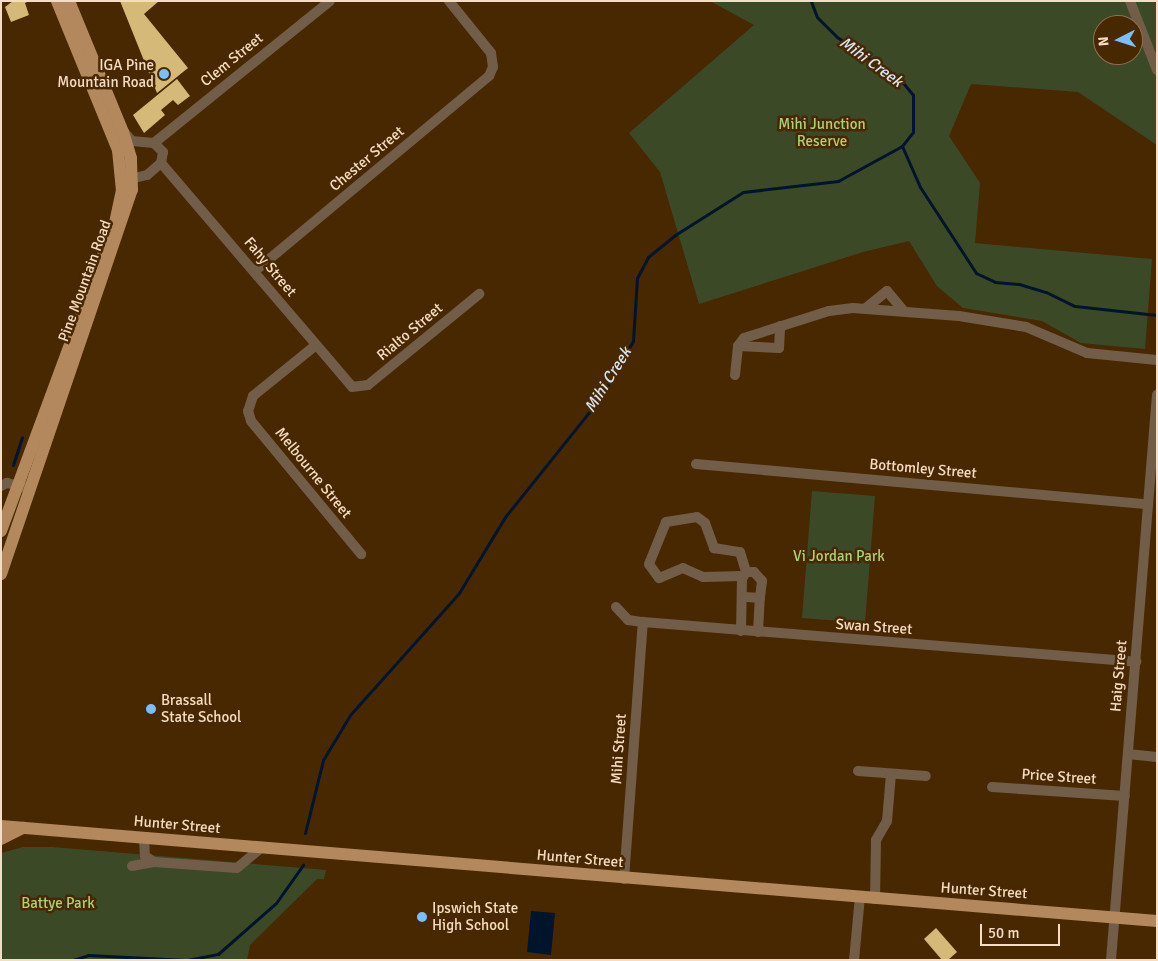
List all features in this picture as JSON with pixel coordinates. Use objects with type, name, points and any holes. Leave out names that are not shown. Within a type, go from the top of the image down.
[{"type":"main road","name":"Pine Mountain Road","points":[[57,1],[129,146]]},
{"type":"main road","name":"Pine Mountain Road","points":[[1,574],[24,487],[115,223],[128,179],[129,146],[68,1]]},
{"type":"main road","name":"Pine Mountain Road","points":[[1,531],[24,487]]},
{"type":"main road","name":"Hunter Street","points":[[1,826],[624,879],[1157,921]]},
{"type":"main road","points":[[1,840],[23,828]]},
{"type":"street","name":"Clem Street","points":[[154,143],[330,1]]},
{"type":"street","name":"Chester Street","points":[[254,271],[487,79],[493,66],[488,49],[449,1]]},
{"type":"street","points":[[1130,1],[1157,70]]},
{"type":"street","points":[[128,179],[146,175],[161,163],[163,152],[154,143],[129,146]]},
{"type":"street","name":"Fahy Street","points":[[161,163],[345,381],[357,388]]},
{"type":"street","points":[[866,308],[887,291],[904,311]]},
{"type":"street","name":"Rialto Street","points":[[357,388],[368,385],[479,294]]},
{"type":"street","points":[[735,376],[738,346],[744,338],[829,311],[866,308],[904,311],[1034,329],[1087,353],[1157,360]]},
{"type":"street","points":[[738,346],[779,348],[780,326]]},
{"type":"street","name":"Melbourne Street","points":[[316,345],[253,396],[248,408],[251,421],[360,554]]},
{"type":"street","name":"Haig Street","points":[[1111,960],[1157,395]]},
{"type":"street","name":"Bottomley Street","points":[[696,464],[1148,504]]},
{"type":"street","points":[[1,486],[24,487]]},
{"type":"street","points":[[741,630],[744,574],[740,552],[714,548],[705,523],[697,517],[666,522],[649,564],[659,578],[683,568],[704,577],[744,574],[760,575],[758,632]]},
{"type":"street","points":[[744,597],[760,598]]},
{"type":"street","name":"Swan Street","points":[[616,607],[628,620],[643,622],[1136,662]]},
{"type":"street","name":"Mihi Street","points":[[624,879],[643,622]]},
{"type":"street","points":[[1128,754],[1157,757]]},
{"type":"street","points":[[858,771],[926,776]]},
{"type":"street","points":[[875,899],[876,840],[887,821],[891,774]]},
{"type":"street","name":"Price Street","points":[[992,787],[1125,796]]},
{"type":"street","points":[[144,838],[150,859],[237,868],[262,848]]},
{"type":"street","points":[[854,960],[860,897]]},
{"type":"green space","name":"Mihi Junction Reserve","points":[[710,1],[1157,1],[1157,145],[1078,92],[971,84],[949,136],[980,183],[975,243],[1152,259],[1145,349],[1081,343],[1042,321],[963,308],[937,286],[909,241],[863,252],[699,304],[660,172],[629,133],[754,25]]},
{"type":"green space","name":"Vi Jordan Park","points":[[812,491],[875,496],[865,623],[802,618]]},
{"type":"green space","name":"Battye Park","points":[[23,847],[52,847],[326,870],[324,879],[317,879],[250,945],[247,960],[1,960],[1,853]]},
{"type":"water","points":[[531,911],[555,913],[551,955],[527,952]]},
{"type":"building","points":[[13,1],[29,1],[25,3],[29,15],[11,22],[5,7]]},
{"type":"building","points":[[120,1],[159,1],[144,14],[188,68],[157,93]]},
{"type":"building","points":[[177,79],[190,96],[178,105],[173,100],[161,110],[165,115],[144,133],[133,115]]},
{"type":"building","points":[[936,928],[957,952],[948,960],[942,960],[924,939]]},
{"type":"waterway","name":"Mihi Creek","points":[[305,833],[323,760],[350,715],[459,593],[505,517],[601,397],[633,341],[637,278],[648,257],[675,235],[743,192],[838,181],[902,146],[913,132],[913,95],[899,78],[837,37],[817,17],[811,1]]},
{"type":"waterway","points":[[902,146],[920,187],[976,273],[995,282],[1019,284],[1046,292],[1075,306],[1157,315]]},
{"type":"waterway","points":[[13,465],[22,437]]},
{"type":"waterway","name":"Mihi Creek","points":[[187,960],[218,954],[276,903],[303,865]]},
{"type":"waterway","name":"Mihi Creek","points":[[73,960],[88,955],[186,960]]},
{"type":"place","name":"IGA Pine Mountain Road","points":[[164,74]]},
{"type":"place","name":"Brassall State School","points":[[151,709]]},
{"type":"place","name":"Ipswich State High School","points":[[422,917]]}]
